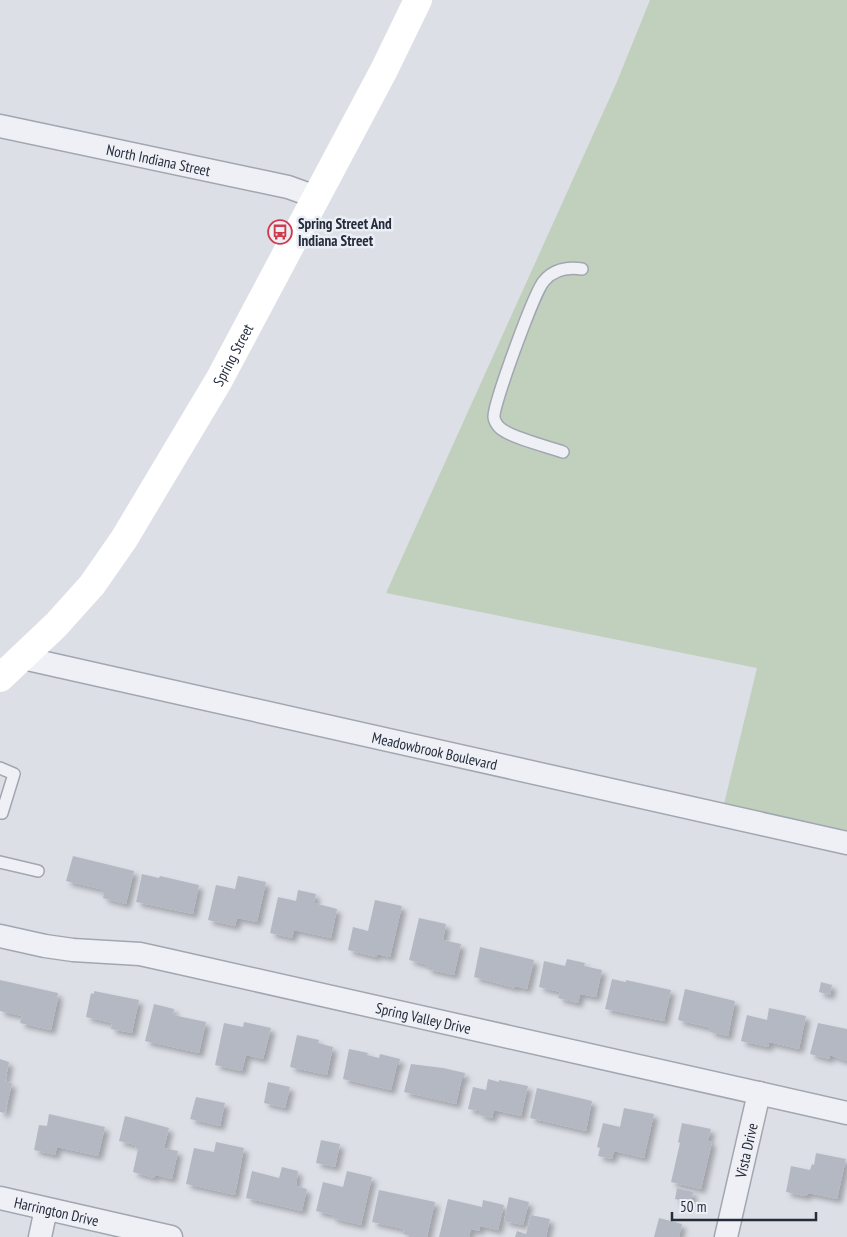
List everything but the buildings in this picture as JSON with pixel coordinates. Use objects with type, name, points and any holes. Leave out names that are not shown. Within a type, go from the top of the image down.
[{"type":"main road","name":"Spring Street","points":[[0,678],[56,625],[92,585],[124,539],[219,380],[387,64],[418,0]]},
{"type":"street","name":"North Indiana Street","points":[[0,126],[288,187],[316,197]]},
{"type":"street","name":"Meadowbrook Boulevard","points":[[22,658],[847,843]]},
{"type":"street","name":"Spring Valley Drive","points":[[0,936],[64,949],[140,954],[847,1113]]},
{"type":"street","name":"Vista Drive","points":[[726,1237],[759,1093]]},
{"type":"street","name":"Harrington Drive","points":[[0,1198],[171,1237]]},
{"type":"street","points":[[40,1237],[46,1209]]},
{"type":"lane","points":[[563,452],[507,432],[498,427],[494,417],[496,404],[534,299],[544,281],[556,271],[569,267],[582,269]]},
{"type":"lane","points":[[0,768],[14,774],[1,813]]},
{"type":"lane","points":[[0,862],[38,871]]},
{"type":"green space","points":[[650,0],[847,0],[847,836],[723,808],[757,668],[386,593],[616,84]]},
{"type":"place","name":"Spring Street And Indiana Street","points":[[280,232]]}]
